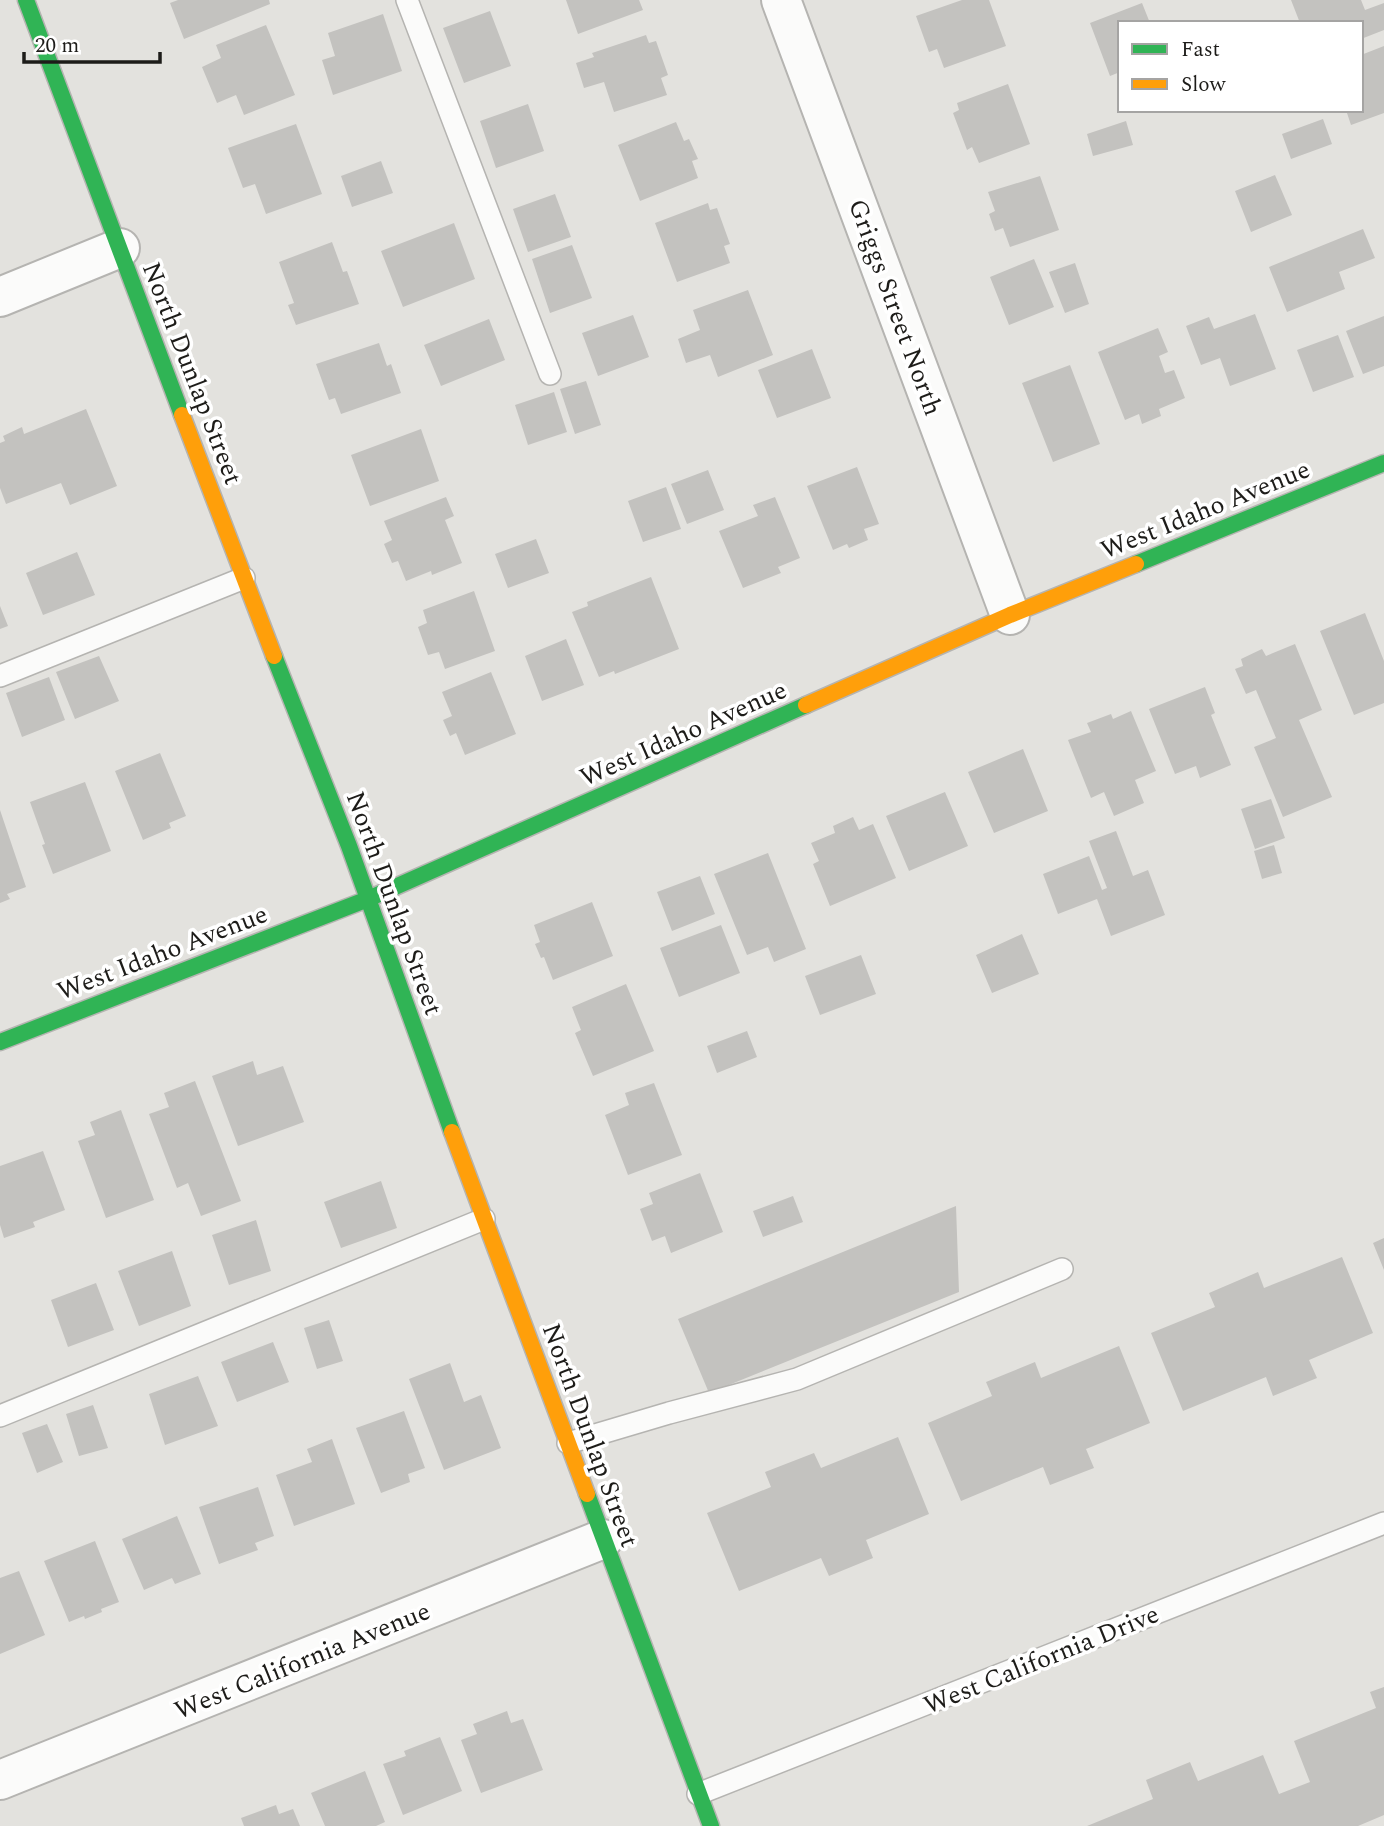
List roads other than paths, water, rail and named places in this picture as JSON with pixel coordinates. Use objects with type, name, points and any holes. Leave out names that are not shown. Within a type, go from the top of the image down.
[{"type":"street","name":"North Dunlap Street","points":[[26,0],[368,899],[484,1219],[711,1826]]},
{"type":"street","name":"Griggs Street North","points":[[781,0],[1010,615]]},
{"type":"street","points":[[0,297],[120,248]]},
{"type":"street","name":"West Idaho Avenue","points":[[0,1041],[368,899],[1010,615],[1384,463]]},
{"type":"street","name":"West California Avenue","points":[[0,1780],[603,1539]]},
{"type":"lane","points":[[407,0],[550,374]]},
{"type":"lane","points":[[0,676],[244,578]]},
{"type":"lane","points":[[0,1416],[484,1219]]},
{"type":"lane","points":[[568,1443],[797,1379],[1062,1269]]},
{"type":"lane","name":"West California Drive","points":[[698,1794],[1384,1523]]}]
